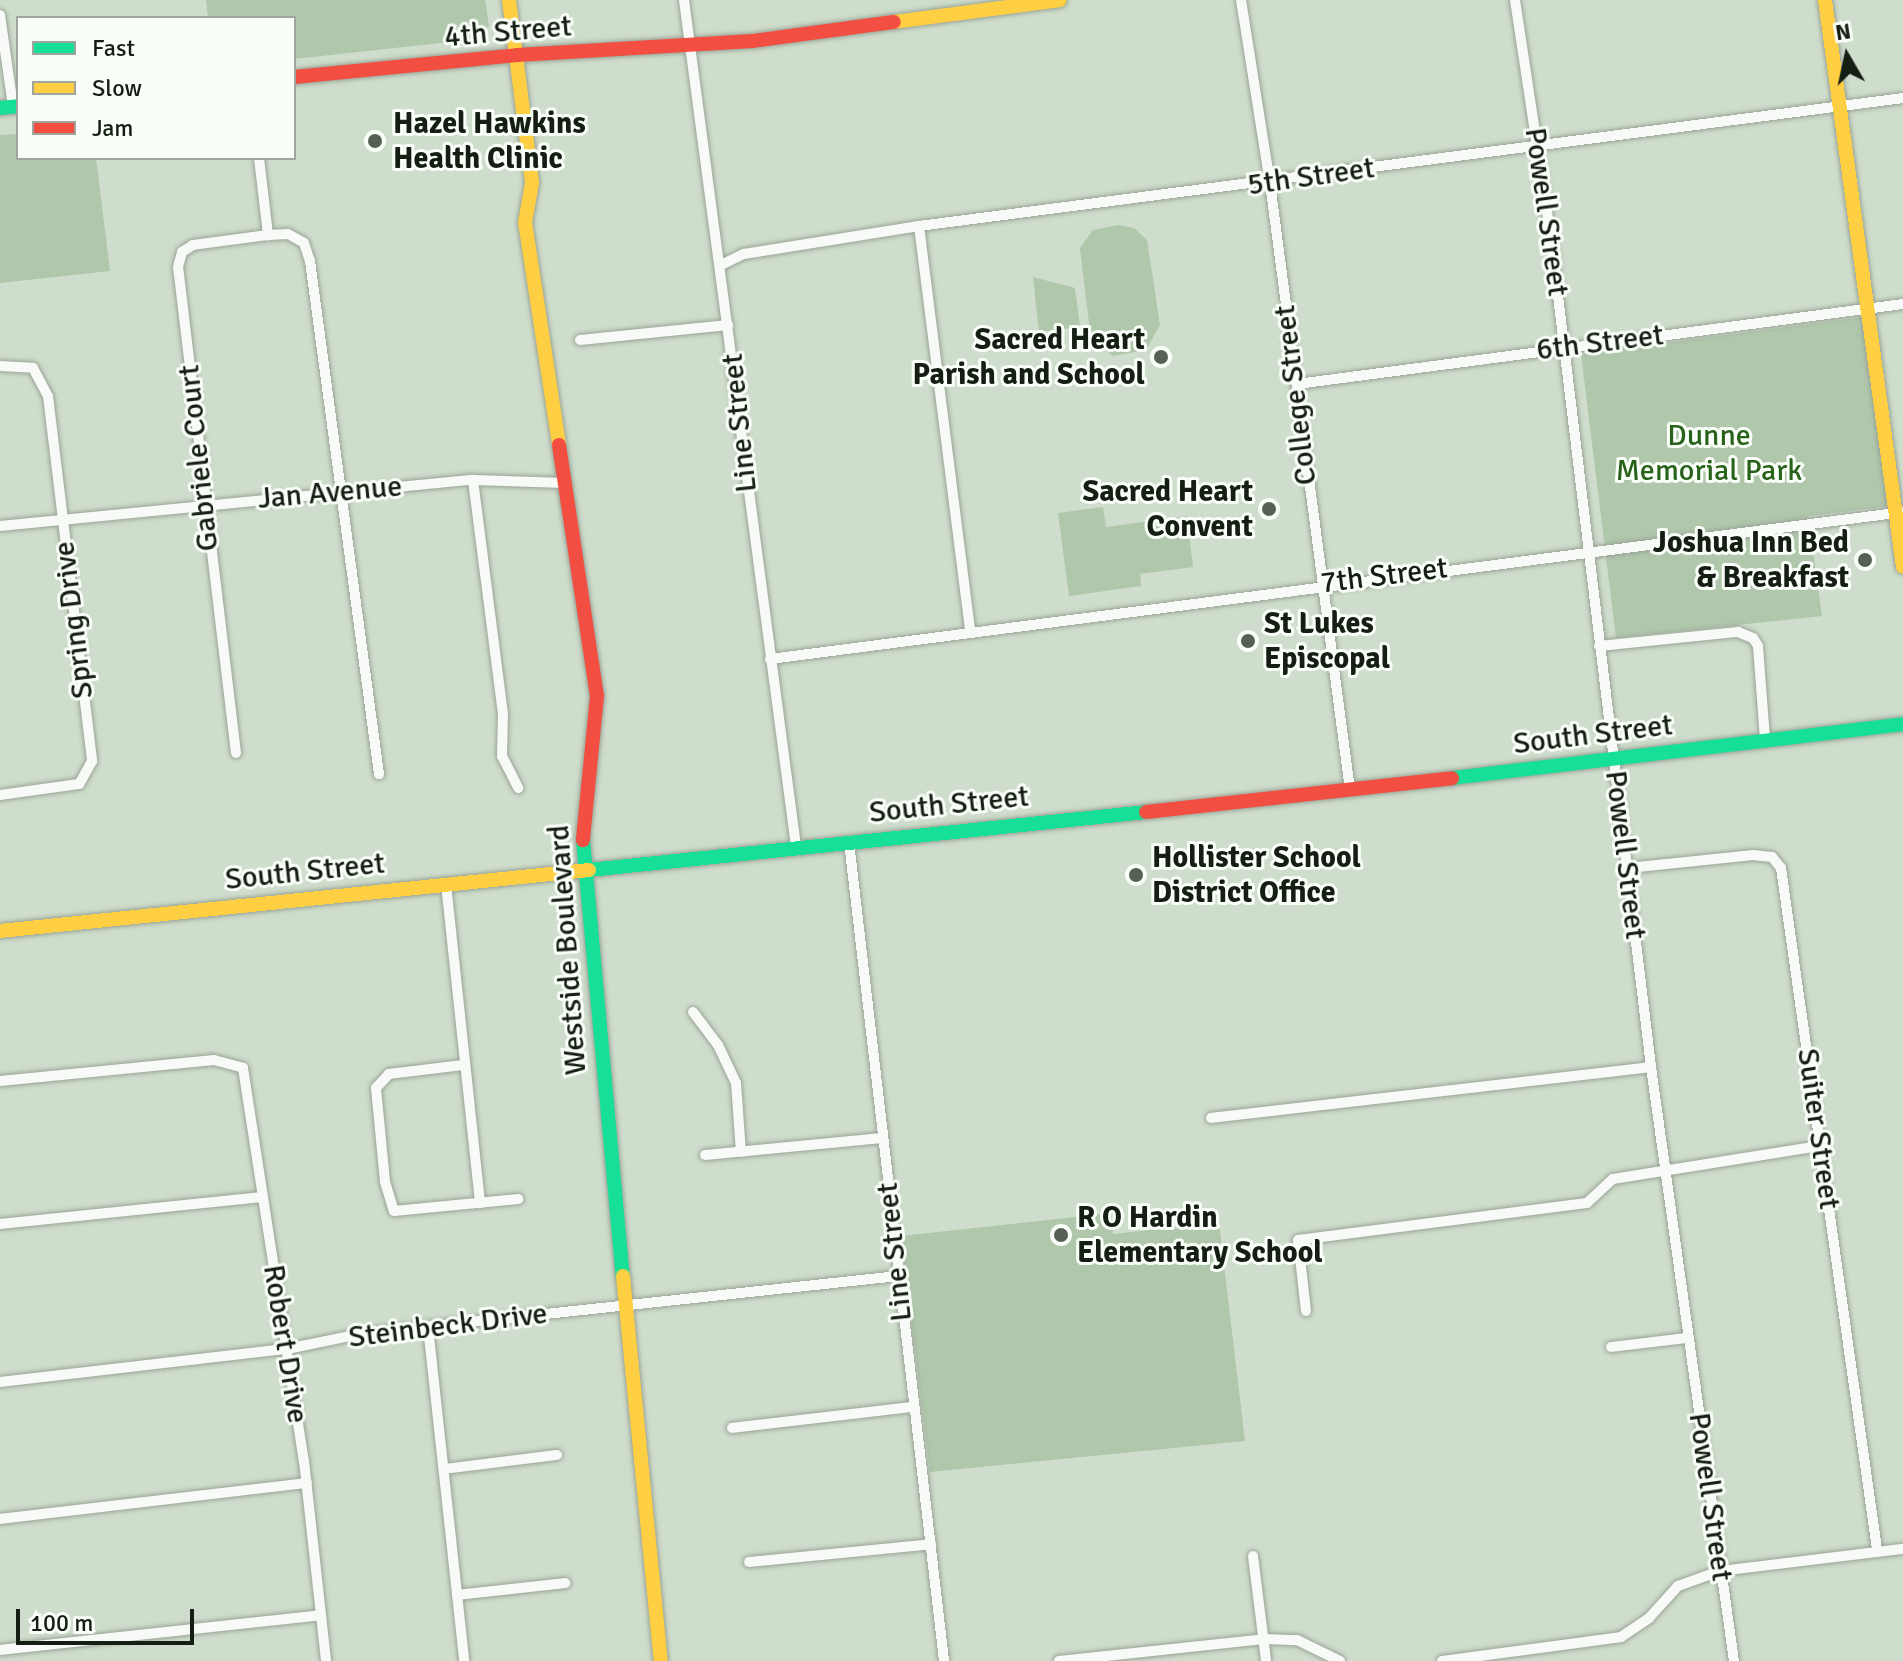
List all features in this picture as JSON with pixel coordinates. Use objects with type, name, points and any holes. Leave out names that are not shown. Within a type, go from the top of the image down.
[{"type":"street","name":"Westside Boulevard","points":[[509,0],[532,183],[525,222],[597,696],[584,795],[583,867],[623,1306],[661,1661]]},
{"type":"street","name":"Line Street","points":[[684,0],[796,846]]},
{"type":"street","name":"4th Street","points":[[296,77],[517,55],[690,46],[1060,0]]},
{"type":"street","name":"College Street","points":[[1241,0],[1270,183],[1350,790]]},
{"type":"street","name":"Powell Street","points":[[1515,0],[1565,347],[1664,1167],[1734,1661]]},
{"type":"street","points":[[1825,0],[1899,512],[1903,567]]},
{"type":"street","points":[[0,15],[10,106]]},
{"type":"street","name":"5th Street","points":[[721,265],[744,254],[919,226],[1270,183],[1903,98]]},
{"type":"street","points":[[259,160],[268,235],[288,234],[304,243],[310,261],[379,774]]},
{"type":"street","points":[[919,226],[970,632]]},
{"type":"street","name":"Gabriele Court","points":[[236,753],[203,505],[178,267],[182,252],[193,245],[268,235]]},
{"type":"street","name":"6th Street","points":[[1297,384],[1903,304]]},
{"type":"street","points":[[580,340],[728,325]]},
{"type":"street","name":"Spring Drive","points":[[0,366],[25,365],[39,374],[48,396],[91,770],[71,786],[0,795]]},
{"type":"street","points":[[473,480],[503,713],[502,756],[518,788]]},
{"type":"street","name":"Jan Avenue","points":[[0,526],[473,480],[565,483]]},
{"type":"street","name":"7th Street","points":[[770,659],[1322,584],[1899,512]]},
{"type":"street","points":[[1599,646],[1738,632],[1753,638],[1758,646],[1765,739]]},
{"type":"street","name":"South Street","points":[[0,931],[583,867],[1350,790],[1903,724]]},
{"type":"street","name":"Line Street","points":[[849,842],[911,1407],[944,1661]]},
{"type":"street","name":"Suiter Street","points":[[1628,868],[1753,855],[1779,863],[1877,1549]]},
{"type":"street","points":[[446,884],[480,1203]]},
{"type":"street","points":[[693,1012],[718,1045],[736,1083],[741,1152]]},
{"type":"street","name":"Robert Drive","points":[[0,1081],[207,1061],[237,1062],[246,1072],[260,1197],[307,1483],[326,1661]]},
{"type":"street","points":[[463,1065],[389,1074],[376,1088],[385,1182],[394,1211],[518,1199]]},
{"type":"street","points":[[1211,1118],[1651,1067]]},
{"type":"street","points":[[705,1155],[882,1138]]},
{"type":"street","points":[[1306,1311],[1298,1240],[1587,1203],[1613,1179],[1664,1167],[1820,1146]]},
{"type":"street","points":[[0,1224],[260,1197]]},
{"type":"street","name":"Steinbeck Drive","points":[[0,1382],[287,1349],[428,1327],[898,1276]]},
{"type":"street","points":[[428,1327],[464,1661]]},
{"type":"street","points":[[1611,1347],[1687,1338]]},
{"type":"street","points":[[732,1428],[911,1407]]},
{"type":"street","points":[[444,1469],[557,1455]]},
{"type":"street","points":[[0,1519],[307,1483]]},
{"type":"street","points":[[749,1562],[931,1544]]},
{"type":"street","points":[[1442,1661],[1621,1637],[1649,1618],[1678,1586],[1720,1571],[1877,1549],[1903,1549]]},
{"type":"street","points":[[1253,1556],[1266,1661]]},
{"type":"street","points":[[457,1595],[565,1583]]},
{"type":"street","points":[[0,1650],[320,1615]]},
{"type":"street","points":[[1059,1661],[1264,1639],[1297,1640],[1340,1661]]},
{"type":"green space","points":[[206,0],[485,0],[489,26],[477,39],[296,59],[296,16],[208,16]]},
{"type":"green space","points":[[16,134],[16,160],[96,160],[110,271],[0,283],[0,135]]},
{"type":"green space","points":[[1118,225],[1134,228],[1147,240],[1160,325],[1146,350],[1113,356],[1091,340],[1080,248],[1093,230]]},
{"type":"green space","points":[[1033,277],[1075,288],[1080,327],[1039,332]]},
{"type":"green space","name":"Dunne Memorial Park","points":[[1863,317],[1890,506],[1808,516],[1822,616],[1616,638],[1581,354]]},
{"type":"green space","points":[[1103,507],[1106,527],[1187,516],[1193,567],[1140,574],[1141,586],[1069,596],[1058,513]]},
{"type":"green space","points":[[1111,1213],[1113,1234],[1219,1223],[1245,1441],[930,1472],[901,1236]]},
{"type":"traffic: fast","points":[[0,108],[16,106]]},
{"type":"traffic: fast","points":[[1452,778],[1903,724]]},
{"type":"traffic: fast","points":[[589,870],[1146,812]]},
{"type":"traffic: fast","points":[[583,840],[623,1276]]},
{"type":"traffic: slow","points":[[509,0],[532,183],[525,222],[559,445]]},
{"type":"traffic: slow","points":[[894,22],[1060,0]]},
{"type":"traffic: slow","points":[[1825,0],[1903,567]]},
{"type":"traffic: slow","points":[[0,931],[589,870]]},
{"type":"traffic: slow","points":[[623,1276],[661,1661]]},
{"type":"traffic: jam","points":[[296,77],[517,55],[753,41],[894,22]]},
{"type":"traffic: jam","points":[[559,445],[597,696],[583,840]]},
{"type":"traffic: jam","points":[[1146,812],[1452,778]]},
{"type":"place","name":"Hazel Hawkins Health Clinic","points":[[375,141]]},
{"type":"place","name":"Sacred Heart Parish and School","points":[[1161,357]]},
{"type":"place","name":"Sacred Heart Convent","points":[[1269,509]]},
{"type":"place","name":"Joshua Inn Bed & Breakfast","points":[[1865,560]]},
{"type":"place","name":"St Lukes Episcopal","points":[[1248,641]]},
{"type":"place","name":"Hollister School District Office","points":[[1136,875]]},
{"type":"place","name":"R O Hardin Elementary School","points":[[1061,1235]]}]
